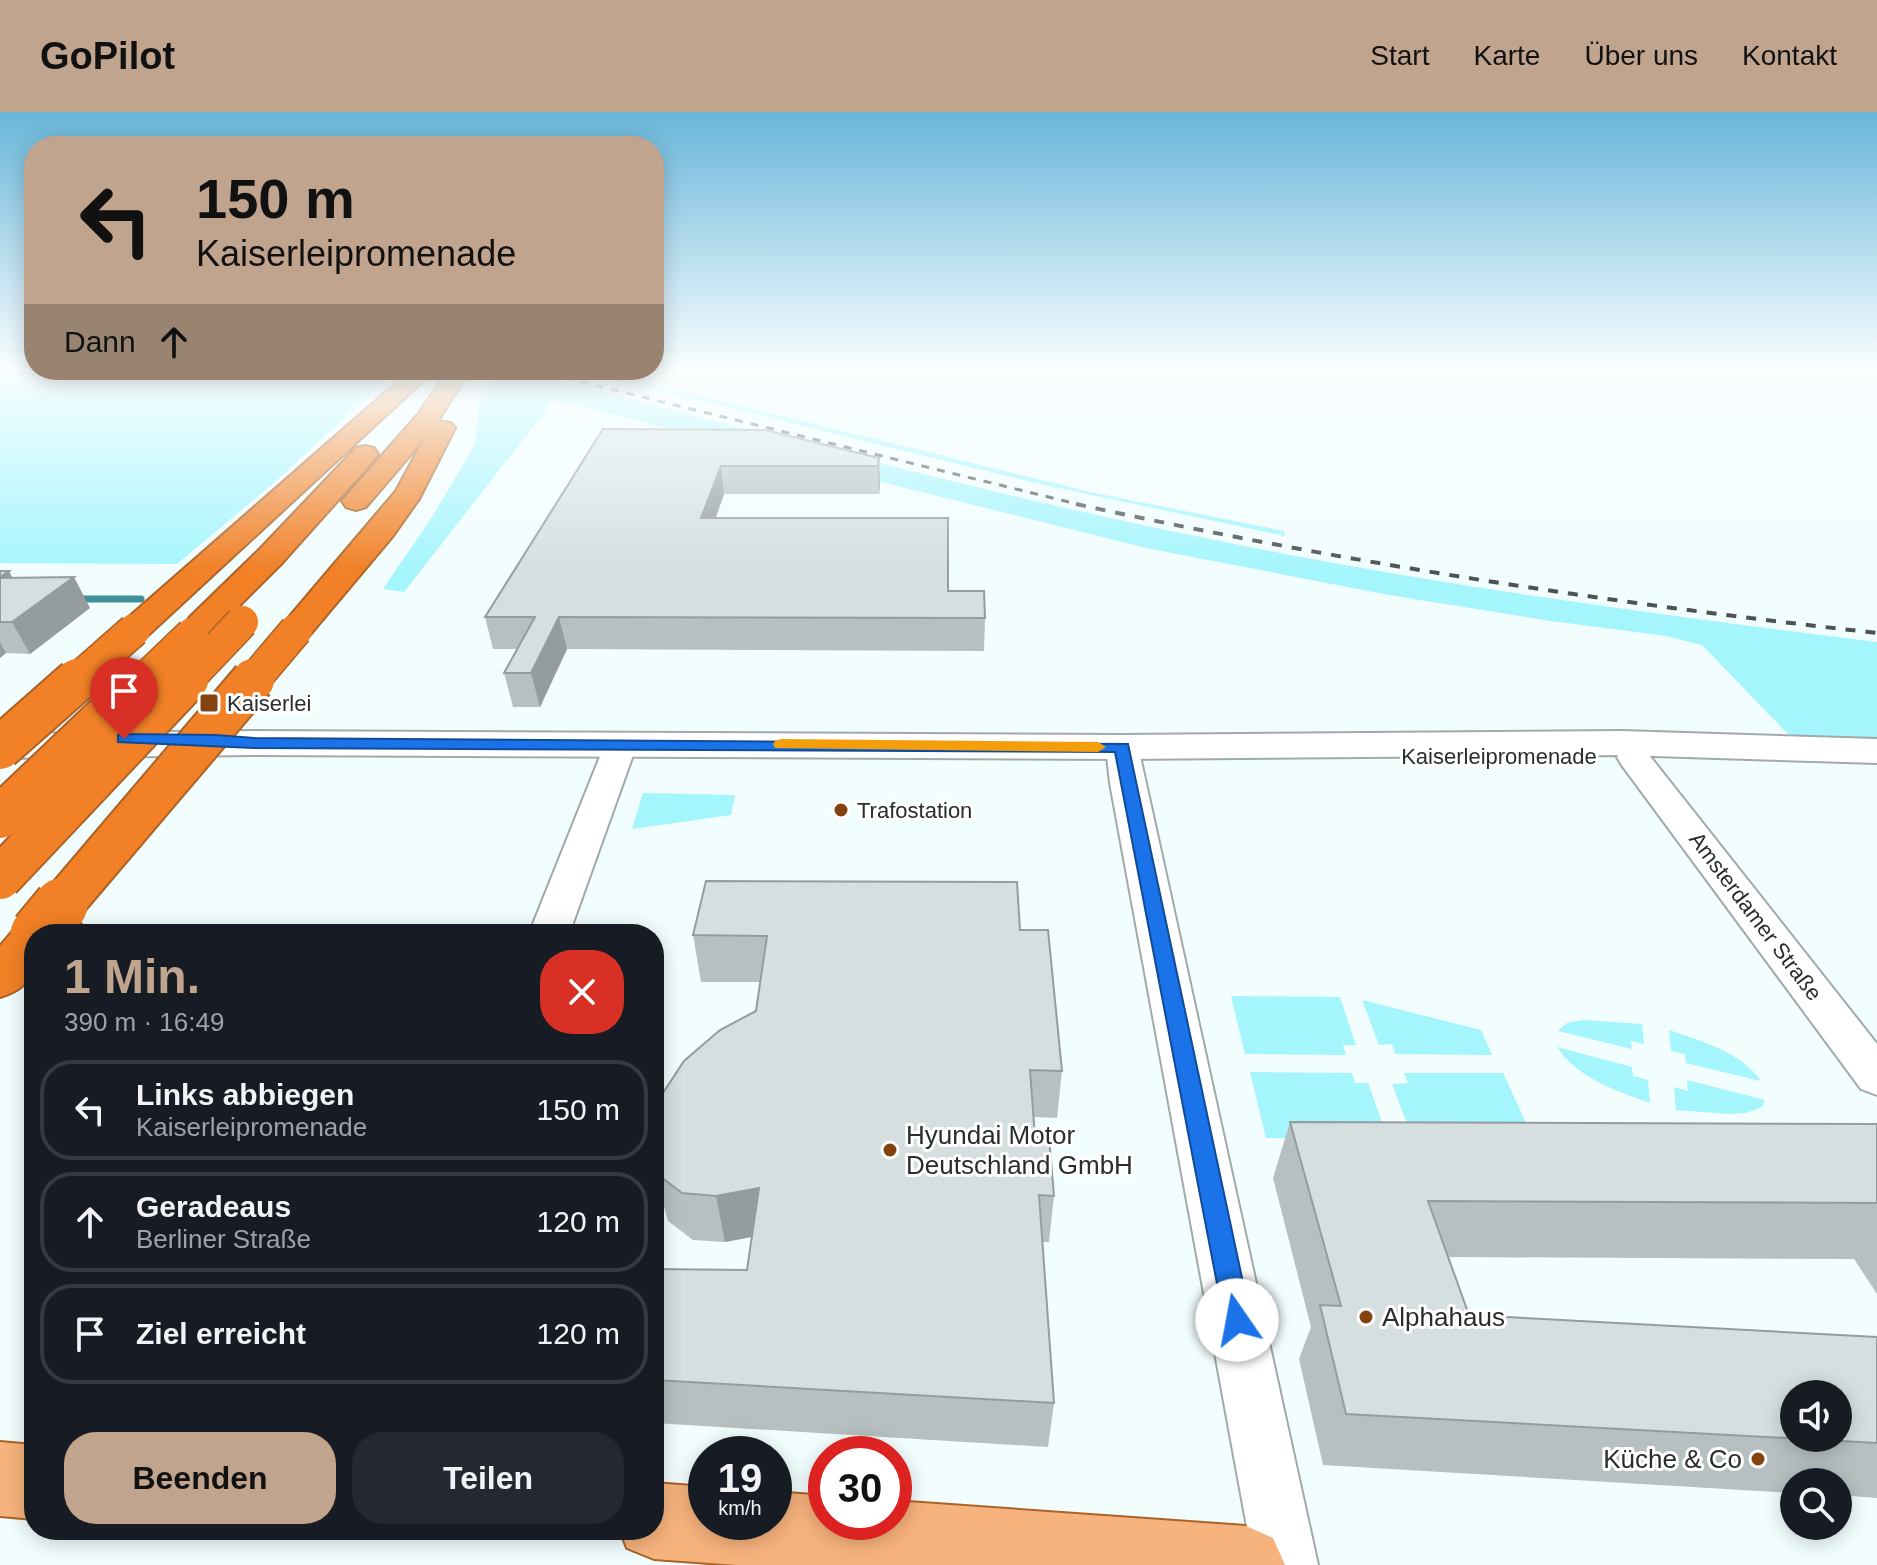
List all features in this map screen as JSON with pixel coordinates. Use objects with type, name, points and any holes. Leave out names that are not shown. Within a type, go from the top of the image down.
[{"type":"highway","points":[[0,747],[351,436]]},
{"type":"highway","points":[[0,817],[202,624],[350,472],[378,436]]},
{"type":"highway","points":[[0,878],[321,541],[413,436]]},
{"type":"highway","points":[[46,924],[373,541],[409,493],[438,436]]},
{"type":"highway","points":[[0,979],[24,950]]},
{"type":"main road","points":[[0,738],[254,743]]},
{"type":"main road","points":[[0,747],[254,743]]},
{"type":"main road","name":"Kaiserleipromenade","points":[[254,743],[1122,747],[1184,754],[1877,751]]},
{"type":"main road","name":"Kaiserleipromenade","points":[[1627,750],[1877,767]]},
{"type":"main road","points":[[664,1522],[1246,1565]]},
{"type":"street","points":[[553,924],[621,744]]},
{"type":"street","points":[[1122,747],[1286,1565]]},
{"type":"street","name":"Amsterdamer Straße","points":[[1627,750],[1877,1077]]},
{"type":"shaded area","points":[[0,436],[325,436],[177,564],[0,563]]},
{"type":"shaded area","points":[[476,436],[526,436],[404,592],[383,589],[434,514],[475,444]]},
{"type":"shaded area","points":[[697,436],[774,436],[1123,521],[1376,571],[1710,621],[1877,642],[1877,742],[1799,738],[1788,734],[1702,645],[1666,636],[1389,595],[1146,548]]},
{"type":"shaded area","points":[[842,436],[862,436],[1090,492],[1284,531],[1285,536],[1035,483]]},
{"type":"shaded area","points":[[643,793],[735,795],[731,815],[632,829]]},
{"type":"shaded area","points":[[1231,996],[1340,997],[1356,1045],[1343,1045],[1346,1055],[1245,1054]]},
{"type":"shaded area","points":[[1362,1000],[1481,1030],[1492,1055],[1395,1054],[1392,1044],[1379,1045]]},
{"type":"shaded area","points":[[1584,1020],[1642,1024],[1644,1044],[1631,1041],[1632,1049],[1558,1031],[1567,1023]]},
{"type":"shaded area","points":[[1669,1030],[1732,1055],[1761,1081],[1686,1063],[1685,1054],[1671,1051]]},
{"type":"shaded area","points":[[1557,1047],[1632,1067],[1633,1076],[1648,1080],[1650,1103],[1587,1075],[1565,1058]]},
{"type":"shaded area","points":[[1250,1072],[1352,1073],[1355,1083],[1368,1083],[1388,1139],[1266,1138]]},
{"type":"shaded area","points":[[1404,1073],[1503,1073],[1534,1140],[1413,1139],[1392,1084],[1408,1083]]},
{"type":"shaded area","points":[[1687,1080],[1765,1100],[1762,1107],[1746,1113],[1676,1110],[1674,1087],[1688,1091]]},
{"type":"building","points":[[599,436],[789,436],[879,458],[878,466],[721,466],[701,518],[948,518],[948,591],[984,591],[985,618],[559,617],[531,673],[504,673],[535,617],[485,617]]},
{"type":"building","points":[[74,577],[12,622],[0,622],[0,578]]},
{"type":"building","points":[[706,881],[1017,882],[1020,930],[1048,930],[1062,1071],[1030,1070],[1035,1137],[1049,1137],[1054,1196],[1039,1195],[1054,1403],[664,1381],[664,1269],[747,1270],[759,1188],[716,1196],[682,1193],[664,1179],[664,1091],[684,1061],[720,1030],[756,1011],[767,936],[693,935]]},
{"type":"building","points":[[1290,1122],[1877,1124],[1877,1203],[1428,1201],[1469,1315],[1877,1337],[1877,1443],[1852,1442],[1852,1380],[1780,1380],[1780,1438],[1346,1414],[1320,1305],[1341,1306]]},
{"type":"waterway","points":[[75,599],[141,599]]},
{"type":"railway","points":[[800,436],[1082,505]]},
{"type":"railway","points":[[1076,504],[1082,505]]},
{"type":"railway","points":[[1082,505],[1275,544],[1475,579],[1877,633]]},
{"type":"slow traffic","points":[[781,744],[1098,747]]},
{"type":"place","name":"Kaiserlei","points":[[209,703]]},
{"type":"place","name":"Trafostation","points":[[841,810]]},
{"type":"place","name":"Hyundai Motor Deutschland GmbH","points":[[890,1150]]},
{"type":"place","name":"Alphahaus","points":[[1366,1317]]},
{"type":"place","name":"Küche & Co","points":[[1758,1459]]},
{"type":"route","points":[[124,739],[254,743],[1122,747],[1237,1320]]}]
